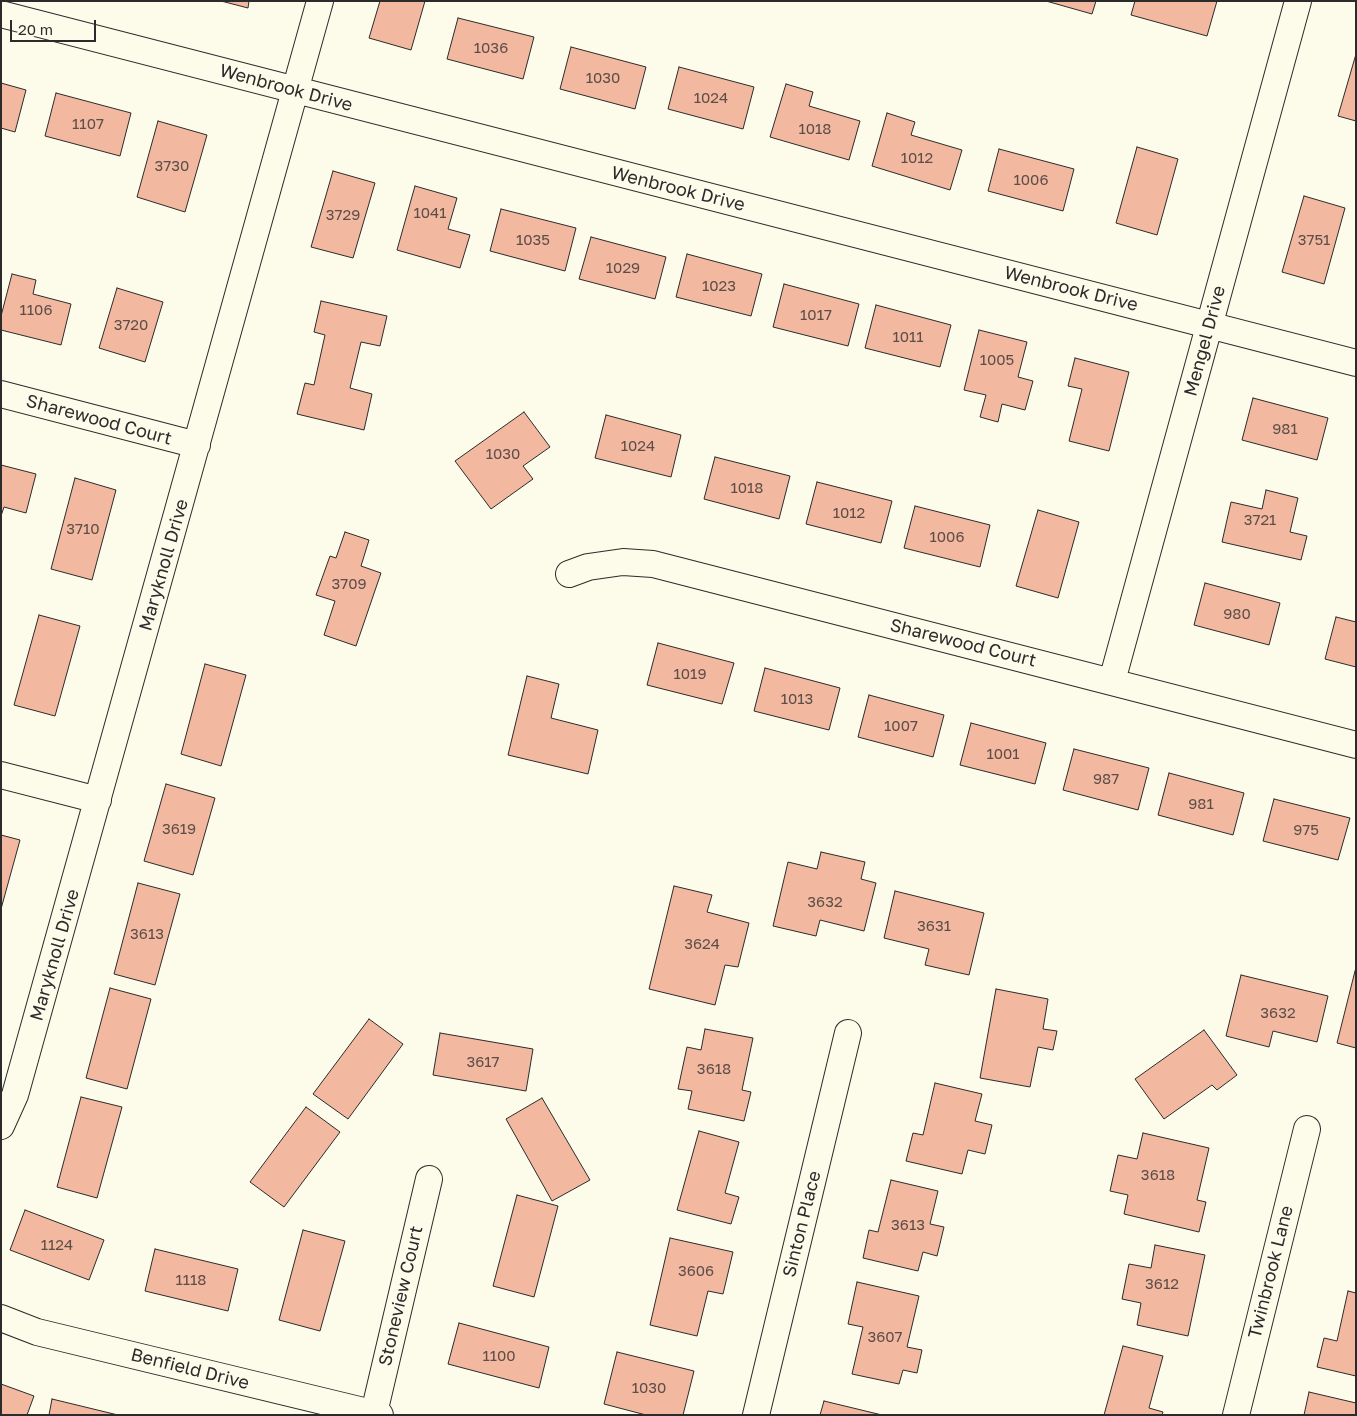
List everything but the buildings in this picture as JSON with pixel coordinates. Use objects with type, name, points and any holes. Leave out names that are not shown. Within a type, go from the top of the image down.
[{"type":"street","name":"Maryknoll Drive","points":[[1,1126],[16,1095],[320,1]]},
{"type":"street","name":"Mengel Drive","points":[[1112,681],[1298,1]]},
{"type":"street","name":"Wenbrook Drive","points":[[1,14],[1356,363]]},
{"type":"street","name":"Sharewood Court","points":[[1,394],[197,445]]},
{"type":"street","name":"Sharewood Court","points":[[569,574],[588,567],[623,562],[653,564],[1356,745]]},
{"type":"street","points":[[1,775],[98,800]]},
{"type":"street","name":"Sinton Place","points":[[756,1415],[848,1032]]},
{"type":"street","name":"Twinbrook Lane","points":[[1236,1415],[1307,1129]]},
{"type":"street","name":"Stoneview Court","points":[[377,1414],[429,1179]]},
{"type":"street","name":"Benfield Drive","points":[[1,1318],[37,1332],[377,1414]]}]
